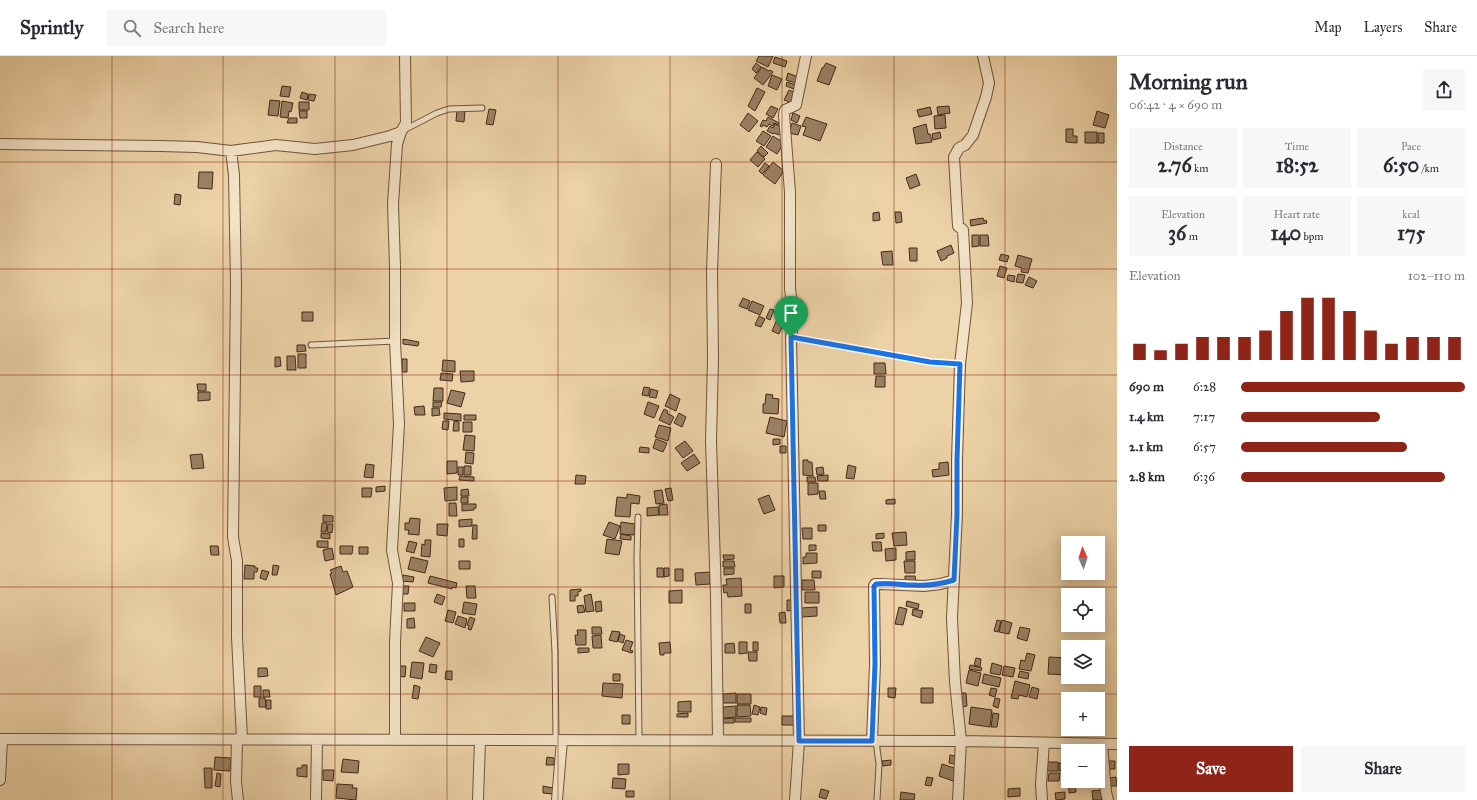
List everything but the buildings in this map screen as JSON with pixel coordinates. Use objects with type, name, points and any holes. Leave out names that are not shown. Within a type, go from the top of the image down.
[{"type":"street","points":[[395,740],[395,642],[398,583],[392,550],[399,424],[395,341],[393,204],[397,144],[406,123],[405,56]]},
{"type":"street","points":[[796,800],[799,741],[791,337],[794,318],[790,289],[790,192],[784,115],[785,110],[796,105],[806,56]]},
{"type":"street","points":[[958,800],[961,741],[957,711],[952,618],[957,514],[960,364],[967,303],[963,230],[958,226],[954,157],[959,148],[965,145],[973,135],[986,97],[989,83],[983,56]]},
{"type":"street","points":[[0,144],[197,147],[231,150],[276,145],[315,149],[353,145],[401,132]]},
{"type":"street","points":[[231,150],[234,175],[236,285],[234,537],[237,561],[237,637],[240,739],[236,782],[238,800]]},
{"type":"street","points":[[716,164],[712,270],[713,360],[711,441],[718,740]]},
{"type":"street","points":[[874,741],[874,586],[876,584],[891,584],[924,586],[942,584],[954,580]]},
{"type":"street","points":[[0,780],[1,739],[961,741],[1102,744]]},
{"type":"street","points":[[316,800],[317,740]]},
{"type":"street","points":[[478,800],[480,740]]},
{"type":"street","points":[[557,800],[559,740]]},
{"type":"street","points":[[1042,800],[1041,784],[1044,743]]},
{"type":"street","points":[[1105,744],[1117,744]]},
{"type":"street","points":[[1105,780],[1108,800]]},
{"type":"lane","points":[[401,132],[437,113],[449,109],[482,108]]},
{"type":"lane","points":[[791,337],[930,362],[960,364]]},
{"type":"lane","points":[[311,345],[395,341]]},
{"type":"lane","points":[[638,517],[639,740]]},
{"type":"lane","points":[[552,597],[559,740]]},
{"type":"lane","points":[[874,741],[879,764],[877,800]]},
{"type":"route","points":[[791,337],[930,362],[960,364],[954,580],[942,584],[924,586],[876,584],[874,586],[875,664],[872,741],[799,741],[791,337]]}]
